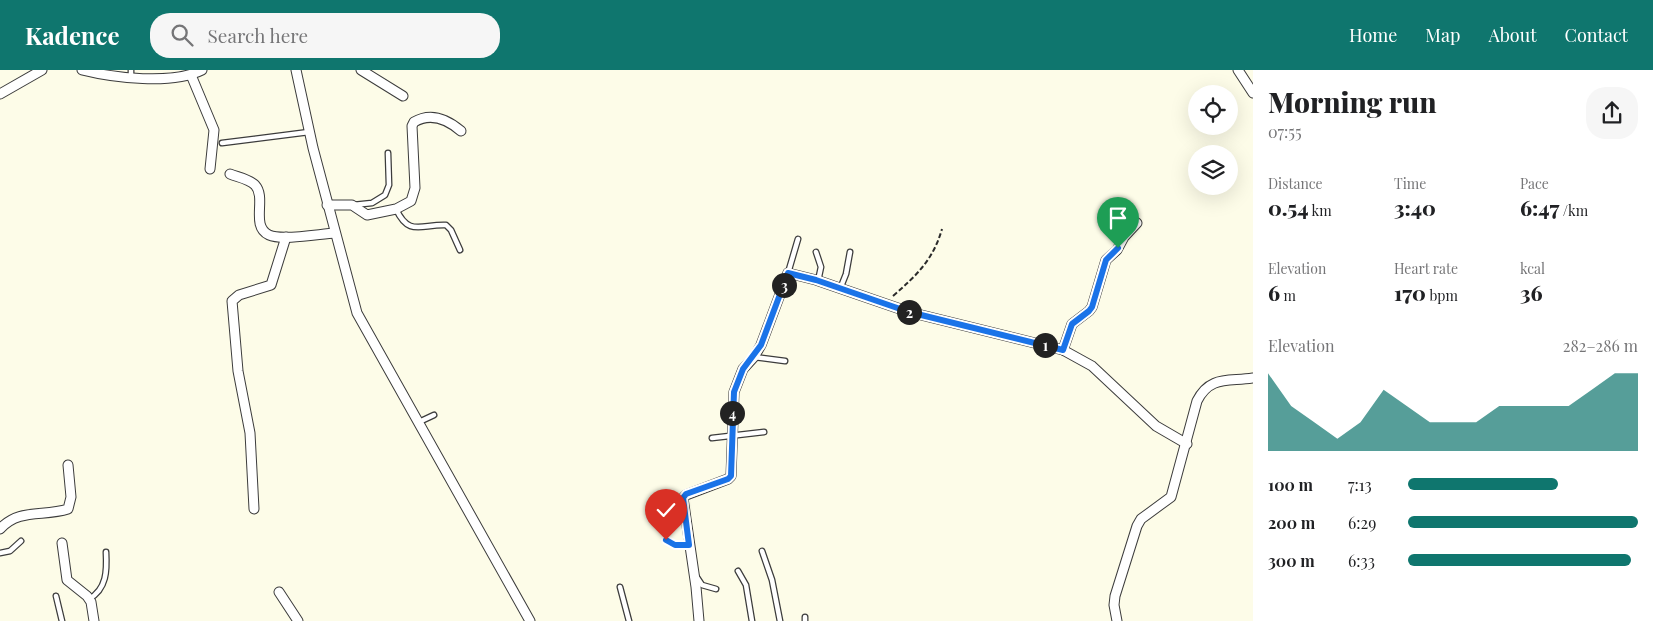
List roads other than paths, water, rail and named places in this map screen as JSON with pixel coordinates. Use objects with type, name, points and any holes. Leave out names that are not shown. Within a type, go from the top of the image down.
[{"type":"street","points":[[0,94],[42,70]]},
{"type":"street","points":[[82,70],[131,74],[192,75],[202,70]]},
{"type":"street","points":[[296,70],[309,132],[357,313],[530,621]]},
{"type":"street","points":[[361,70],[403,96]]},
{"type":"street","points":[[1238,70],[1253,93]]},
{"type":"street","points":[[192,75],[214,130],[210,169]]},
{"type":"street","points":[[328,206],[352,205],[368,215],[396,209],[411,201],[415,188],[412,159],[412,126],[414,122],[436,117],[445,119],[461,131]]},
{"type":"street","points":[[230,174],[253,183],[257,187],[262,229],[268,234],[286,236],[335,233]]},
{"type":"street","points":[[1063,350],[1072,324],[1092,307],[1106,260],[1117,250],[1124,236],[1137,223]]},
{"type":"street","points":[[254,509],[250,433],[238,371],[232,301],[239,294],[271,285],[286,236]]},
{"type":"street","points":[[699,621],[683,498],[686,494],[728,479],[731,476],[734,392],[743,369],[754,357],[761,345],[788,273],[818,281],[909,312],[1063,350],[1092,366],[1156,426],[1186,444]]},
{"type":"street","points":[[1117,621],[1114,605],[1115,596],[1137,526],[1141,519],[1171,497],[1197,401],[1202,392],[1216,382],[1253,378]]},
{"type":"street","points":[[0,529],[6,522],[18,515],[49,514],[68,509],[71,496],[68,465]]},
{"type":"street","points":[[62,543],[67,580],[81,590],[89,599],[94,621]]},
{"type":"street","points":[[278,592],[298,621]]},
{"type":"lane","points":[[222,143],[309,132]]},
{"type":"lane","points":[[352,205],[372,203],[385,195],[389,185],[388,153]]},
{"type":"lane","points":[[396,209],[402,221],[410,227],[446,225],[451,230],[460,250]]},
{"type":"lane","points":[[788,273],[798,239]]},
{"type":"lane","points":[[816,252],[821,267],[818,281]]},
{"type":"lane","points":[[840,289],[846,274],[850,252]]},
{"type":"lane","points":[[754,357],[785,361]]},
{"type":"lane","points":[[417,422],[434,415]]},
{"type":"lane","points":[[712,438],[764,432]]},
{"type":"lane","points":[[666,540],[675,545],[689,545]]},
{"type":"lane","points":[[0,553],[10,551],[21,541]]},
{"type":"lane","points":[[762,551],[772,580],[780,621]]},
{"type":"lane","points":[[89,599],[97,595],[103,585],[107,573],[106,552]]},
{"type":"lane","points":[[738,571],[746,585],[752,621]]},
{"type":"lane","points":[[694,573],[702,585],[716,588]]},
{"type":"lane","points":[[620,587],[629,621]]},
{"type":"lane","points":[[56,596],[62,621]]}]
